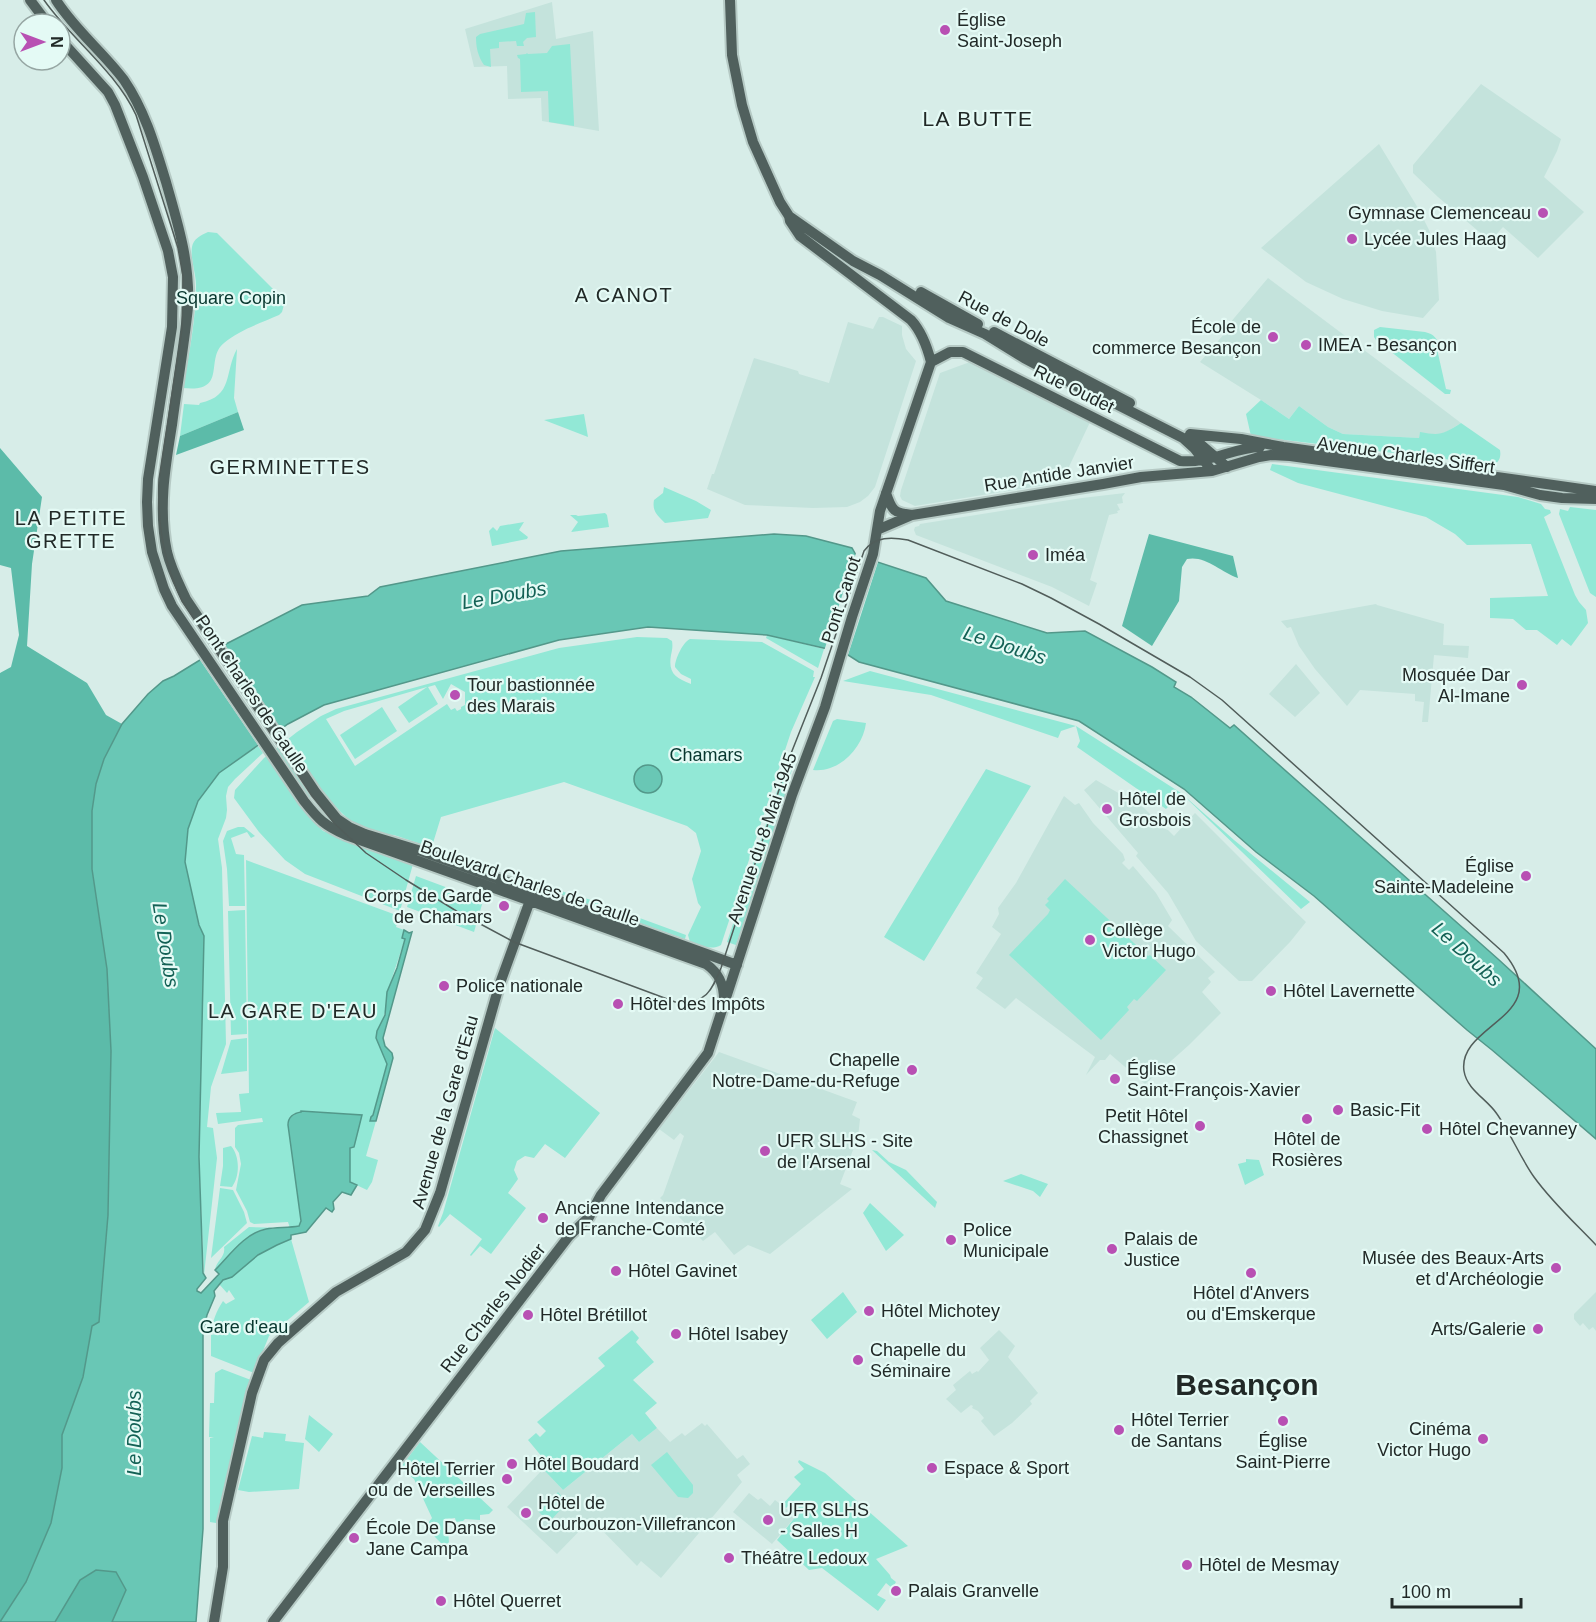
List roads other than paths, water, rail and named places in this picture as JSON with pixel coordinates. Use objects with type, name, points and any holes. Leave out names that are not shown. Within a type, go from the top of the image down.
[{"type":"main road","name":"Pont Charles de Gaulle","points":[[56,0],[70,19],[116,69],[140,107],[158,154],[184,247],[189,289],[188,307],[163,478],[162,510],[163,530],[174,573],[186,599],[316,793]]},
{"type":"main road","name":"Rue de Dole","points":[[730,0],[732,55],[742,105],[753,142],[780,202],[789,216],[853,261],[949,318],[985,334],[1078,387],[1183,438],[1212,471]]},
{"type":"main road","name":"Pont Charles de Gaulle","points":[[72,52],[108,92],[115,105],[168,251],[173,277],[172,327],[148,479],[148,526],[152,552],[172,606],[304,801]]},
{"type":"main road","name":"Rue de Dole","points":[[775,189],[800,217],[857,255],[952,310],[1190,434],[1227,467]]},
{"type":"main road","points":[[789,216],[789,221],[800,236],[911,321],[925,341],[931,362]]},
{"type":"main road","name":"Rue Oudet","points":[[931,362],[950,352],[963,352],[1175,459],[1190,462],[1204,461]]},
{"type":"main road","name":"Pont Canot","points":[[832,680],[873,554],[880,511],[931,362]]},
{"type":"main road","name":"Avenue Charles Siffert","points":[[1190,434],[1241,439],[1283,447],[1596,491]]},
{"type":"main road","name":"Avenue Charles Siffert","points":[[1204,461],[1246,448],[1283,447]]},
{"type":"main road","name":"Avenue Charles Siffert","points":[[1212,471],[1259,457],[1279,454],[1504,485],[1540,495],[1596,499]]},
{"type":"main road","name":"Rue Antide Janvier","points":[[877,530],[912,515],[1141,477],[1212,471]]},
{"type":"main road","points":[[886,493],[893,510],[912,515]]},
{"type":"main road","name":"Avenue du 8 Mai 1945","points":[[723,1008],[792,795],[825,707],[832,680]]},
{"type":"main road","name":"Boulevard Charles de Gaulle","points":[[316,793],[337,819],[365,834],[429,853],[531,896],[706,963],[721,980],[724,993],[723,1008]]},
{"type":"main road","name":"Boulevard Charles de Gaulle","points":[[304,801],[318,819],[332,829],[737,965]]},
{"type":"main road","name":"Avenue de la Gare d'Eau","points":[[214,1622],[223,1566],[223,1521],[252,1393],[264,1360],[278,1342],[336,1292],[406,1252],[418,1240],[429,1223],[499,986],[531,896]]},
{"type":"main road","name":"Rue Charles Nodier","points":[[273,1622],[569,1236],[589,1217],[601,1195],[705,1059],[723,1008]]},
{"type":"water","name":"Le Doubs","points":[[774,534],[806,536],[852,548],[856,555],[926,578],[946,601],[1047,633],[1085,631],[1176,682],[1174,687],[1191,697],[1230,728],[1234,725],[1596,1049],[1596,1139],[1314,896],[1256,852],[1184,789],[1079,721],[859,662],[845,653],[767,635],[648,627],[559,640],[324,705],[288,724],[219,773],[198,801],[188,829],[185,862],[199,925],[204,936],[199,1157],[203,1273],[206,1278],[197,1291],[201,1293],[219,1274],[215,1270],[251,1235],[266,1229],[299,1226],[301,1221],[288,1125],[294,1114],[301,1111],[362,1115],[354,1147],[350,1148],[350,1182],[357,1185],[351,1195],[342,1192],[333,1202],[332,1212],[326,1208],[306,1232],[291,1235],[291,1239],[258,1255],[232,1277],[223,1280],[214,1291],[215,1296],[203,1332],[203,1529],[196,1622],[112,1622],[126,1590],[116,1572],[96,1570],[80,1580],[55,1622],[0,1622],[26,1582],[51,1523],[62,1468],[62,1435],[83,1377],[92,1326],[99,1322],[108,1215],[111,1051],[107,969],[92,869],[92,811],[96,784],[104,759],[122,724],[148,694],[163,681],[226,644],[302,605],[368,596],[380,587],[561,551]]},
{"type":"water","points":[[648,765],[658,769],[662,779],[658,789],[648,793],[638,789],[634,779],[638,769]]},
{"type":"water","points":[[404,930],[412,932],[383,1038],[393,1058],[376,1121],[370,1121],[387,1064],[376,1038],[377,1031],[385,1015],[387,992],[405,939],[402,938]]},
{"type":"tram line","points":[[44,0],[67,29],[105,69],[136,115],[178,248],[183,276],[182,329],[159,479],[160,526],[175,586],[182,601],[312,796],[334,823],[366,853],[458,912],[514,942],[678,1003],[701,998],[710,990],[721,968],[790,756],[821,678],[864,551],[879,540],[890,538],[908,540],[1022,584],[1051,598],[1190,677],[1222,700],[1504,953],[1517,974],[1519,992],[1513,1006],[1475,1041],[1466,1055],[1464,1071],[1466,1078],[1473,1089],[1497,1114],[1541,1186],[1596,1245]]},
{"type":"place","name":"Église Saint-Joseph","points":[[945,30]]},
{"type":"place","name":"Gymnase Clemenceau","points":[[1543,213]]},
{"type":"place","name":"Lycée Jules Haag","points":[[1352,239]]},
{"type":"place","name":"École de commerce Besançon","points":[[1273,337]]},
{"type":"place","name":"IMEA - Besançon","points":[[1306,345]]},
{"type":"place","name":"Iméa","points":[[1033,555]]},
{"type":"place","name":"Mosquée Dar Al-Imane","points":[[1522,685]]},
{"type":"place","name":"Tour bastionnée des Marais","points":[[455,695]]},
{"type":"place","name":"Hôtel de Grosbois","points":[[1107,809]]},
{"type":"place","name":"Église Sainte-Madeleine","points":[[1526,876]]},
{"type":"place","name":"Corps de Garde de Chamars","points":[[504,906]]},
{"type":"place","name":"Collège Victor Hugo","points":[[1090,940]]},
{"type":"place","name":"Police nationale","points":[[444,986]]},
{"type":"place","name":"Hôtel Lavernette","points":[[1271,991]]},
{"type":"place","name":"Hôtel des Impôts","points":[[618,1004]]},
{"type":"place","name":"Chapelle Notre-Dame-du-Refuge","points":[[912,1070]]},
{"type":"place","name":"Église Saint-François-Xavier","points":[[1115,1079]]},
{"type":"place","name":"Basic-Fit","points":[[1338,1110]]},
{"type":"place","name":"Hôtel de Rosières","points":[[1307,1119]]},
{"type":"place","name":"Petit Hôtel Chassignet","points":[[1200,1126]]},
{"type":"place","name":"Hôtel Chevanney","points":[[1427,1129]]},
{"type":"place","name":"UFR SLHS - Site de l'Arsenal","points":[[765,1151]]},
{"type":"place","name":"Ancienne Intendance de Franche-Comté","points":[[543,1218]]},
{"type":"place","name":"Police Municipale","points":[[951,1240]]},
{"type":"place","name":"Palais de Justice","points":[[1112,1249]]},
{"type":"place","name":"Musée des Beaux-Arts et d'Archéologie","points":[[1556,1268]]},
{"type":"place","name":"Hôtel Gavinet","points":[[616,1271]]},
{"type":"place","name":"Hôtel d'Anvers ou d'Emskerque","points":[[1251,1273]]},
{"type":"place","name":"Hôtel Michotey","points":[[869,1311]]},
{"type":"place","name":"Hôtel Brétillot","points":[[528,1315]]},
{"type":"place","name":"Arts/Galerie","points":[[1538,1329]]},
{"type":"place","name":"Hôtel Isabey","points":[[676,1334]]},
{"type":"place","name":"Chapelle du Séminaire","points":[[858,1360]]},
{"type":"place","name":"Église Saint-Pierre","points":[[1283,1421]]},
{"type":"place","name":"Hôtel Terrier de Santans","points":[[1119,1430]]},
{"type":"place","name":"Cinéma Victor Hugo","points":[[1483,1439]]},
{"type":"place","name":"Hôtel Boudard","points":[[512,1464]]},
{"type":"place","name":"Espace & Sport","points":[[932,1468]]},
{"type":"place","name":"Hôtel Terrier ou de Verseilles","points":[[507,1479]]},
{"type":"place","name":"Hôtel de Courbouzon-Villefrancon","points":[[526,1513]]},
{"type":"place","name":"UFR SLHS - Salles H","points":[[768,1520]]},
{"type":"place","name":"École De Danse Jane Campa","points":[[354,1538]]},
{"type":"place","name":"Théâtre Ledoux","points":[[729,1558]]},
{"type":"place","name":"Hôtel de Mesmay","points":[[1187,1565]]},
{"type":"place","name":"Palais Granvelle","points":[[896,1591]]},
{"type":"place","name":"Hôtel Querret","points":[[441,1601]]},
{"type":"district","name":"LA BUTTE","points":[[978,118]]},
{"type":"district","name":"A CANOT","points":[[624,295]]},
{"type":"district","name":"GERMINETTES","points":[[290,467]]},
{"type":"district","name":"LA PETITE GRETTE","points":[[71,530]]},
{"type":"district","name":"LA GARE D'EAU","points":[[293,1011]]},
{"type":"district","name":"Besançon","points":[[1247,1384]]},
{"type":"park label","name":"Square Copin","points":[[231,298]]},
{"type":"park label","name":"Chamars","points":[[706,755]]},
{"type":"park label","name":"Gare d'eau","points":[[244,1327]]}]
